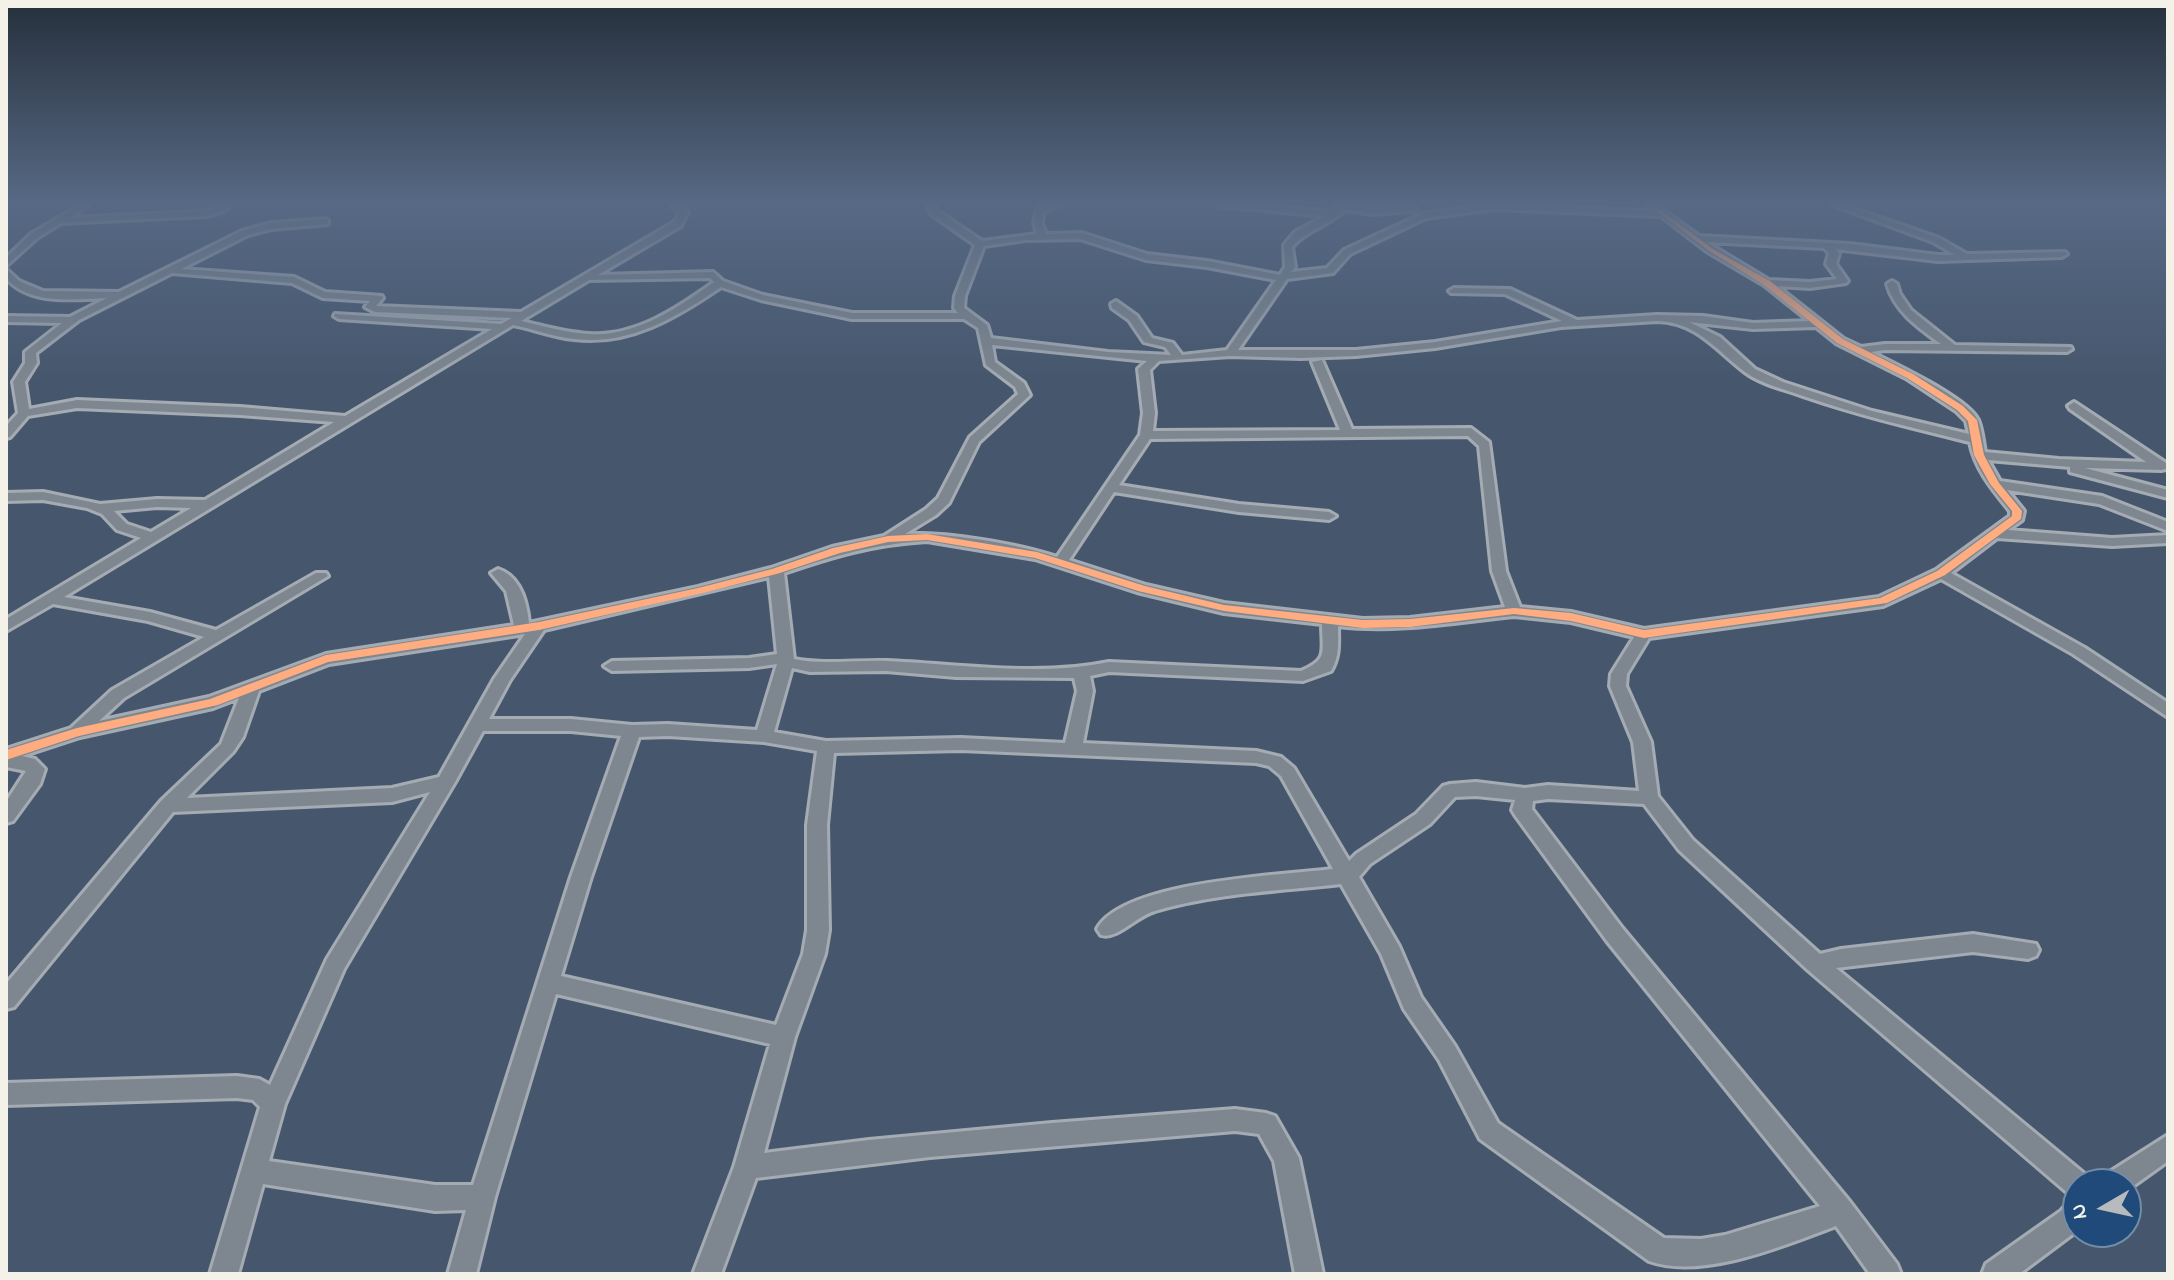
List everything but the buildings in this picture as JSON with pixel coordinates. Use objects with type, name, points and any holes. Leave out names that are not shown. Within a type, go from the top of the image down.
[{"type":"street","points":[[24,413],[19,382],[31,363],[30,352],[71,320],[186,264]]},
{"type":"street","points":[[6,626],[610,264]]},
{"type":"street","points":[[888,539],[931,512],[944,500],[974,440],[1024,395],[1020,385],[990,363],[983,327],[966,316],[958,304],[973,264]]},
{"type":"street","points":[[1205,264],[1282,277],[1330,271],[1337,264]]},
{"type":"street","points":[[1230,353],[1260,315],[1291,264]]},
{"type":"street","points":[[6,758],[77,732],[188,709],[326,659],[531,628],[776,571],[837,550],[888,539],[927,537],[1061,561],[1181,600],[1330,622],[1410,623],[1514,611],[1571,617],[1644,634],[1883,601],[1941,573],[1998,534],[2017,517],[2017,511],[1995,484],[1979,455],[1972,420],[1960,408],[1910,376],[1858,351],[1767,283],[1735,264]]},
{"type":"street","points":[[1767,283],[1810,285],[1843,281],[1831,264]]},
{"type":"street","points":[[172,271],[298,280],[323,295],[377,298],[370,307],[375,309],[512,321],[572,336],[624,335],[652,324],[720,283]]},
{"type":"street","points":[[6,272],[10,283],[43,294],[122,295]]},
{"type":"street","points":[[585,278],[707,274],[716,276],[720,283],[790,305],[852,316],[966,316]]},
{"type":"street","points":[[1892,284],[1893,291],[1910,313],[1953,348]]},
{"type":"street","points":[[1454,291],[1507,291],[1576,323]]},
{"type":"street","points":[[1116,304],[1133,318],[1148,340],[1169,345],[1179,358]]},
{"type":"street","points":[[339,316],[512,321]]},
{"type":"street","points":[[986,341],[1080,353],[1124,355],[1154,361],[1230,353],[1356,353],[1435,345],[1576,323],[1671,318],[1753,326],[1818,324]]},
{"type":"street","points":[[1671,318],[1716,339],[1751,371],[1779,384],[1868,414],[1974,439]]},
{"type":"street","points":[[6,319],[71,320]]},
{"type":"street","points":[[1858,351],[1885,347],[2067,349]]},
{"type":"street","points":[[1061,561],[1146,435],[1149,413],[1144,369],[1154,361]]},
{"type":"street","points":[[1318,362],[1347,431],[1344,433]]},
{"type":"street","points":[[6,375],[21,376]]},
{"type":"street","points":[[6,434],[24,413],[77,404],[240,411],[349,420]]},
{"type":"street","points":[[2074,406],[2165,469]]},
{"type":"street","points":[[1146,435],[1471,432],[1485,445],[1499,571],[1514,611]]},
{"type":"street","points":[[1979,455],[2165,469]]},
{"type":"street","points":[[2059,463],[2168,494]]},
{"type":"street","points":[[1995,484],[2102,500],[2168,527]]},
{"type":"street","points":[[1109,487],[1239,508],[1329,516]]},
{"type":"street","points":[[6,497],[43,496],[98,508],[107,511],[122,527],[155,538]]},
{"type":"street","points":[[98,508],[157,503],[212,504]]},
{"type":"street","points":[[1998,534],[2112,542],[2168,539]]},
{"type":"street","points":[[764,736],[785,660],[776,571]]},
{"type":"street","points":[[498,573],[516,593],[531,628]]},
{"type":"street","points":[[1941,573],[2079,651],[2168,711]]},
{"type":"street","points":[[77,732],[118,694],[321,576]]},
{"type":"street","points":[[49,599],[150,617],[219,636]]},
{"type":"street","points":[[612,666],[785,660],[810,667],[886,666],[956,672],[1081,673],[1109,667],[1303,676],[1325,667],[1330,658],[1330,622]]},
{"type":"street","points":[[224,1274],[273,1104],[335,965],[446,782],[531,628]]},
{"type":"street","points":[[1644,634],[1619,674],[1618,686],[1642,742],[1649,798],[1686,845],[1816,964],[2062,1172]]},
{"type":"street","points":[[1073,746],[1085,691],[1081,673]]},
{"type":"street","points":[[6,999],[168,806],[234,737],[252,686]]},
{"type":"street","points":[[479,725],[571,725],[632,731],[764,736],[826,747],[961,744],[1073,746],[1256,757],[1275,761],[1288,772],[1349,875],[1391,952],[1412,1002],[1447,1053],[1489,1131],[1659,1251],[1676,1256],[1764,1239],[1841,1211]]},
{"type":"street","points":[[462,1274],[482,1197],[581,877],[632,731]]},
{"type":"street","points":[[707,1274],[747,1167],[783,1037],[816,942],[817,825],[826,747]]},
{"type":"street","points":[[6,758],[29,763],[36,769],[33,779],[6,816]]},
{"type":"street","points":[[168,806],[392,795],[446,782]]},
{"type":"street","points":[[1108,929],[1134,909],[1189,893],[1349,875],[1363,859],[1423,819],[1450,791],[1476,789],[1525,795],[1548,792],[1649,798]]},
{"type":"street","points":[[1525,795],[1522,810],[1528,822],[1615,935],[1841,1211],[1887,1274]]},
{"type":"street","points":[[1816,964],[1841,958],[1973,943],[2028,950]]},
{"type":"street","points":[[550,983],[783,1037]]},
{"type":"street","points":[[6,1094],[237,1087],[259,1090],[273,1104]]},
{"type":"street","points":[[747,1167],[845,1152],[1011,1137],[1235,1120],[1266,1124],[1286,1158],[1309,1274]]},
{"type":"street","points":[[2137,1168],[2168,1147]]},
{"type":"street","points":[[254,1171],[435,1198],[482,1197]]},
{"type":"street","points":[[1996,1274],[2062,1226]]},
{"type":"cycle path","points":[[6,755],[77,732],[213,702],[326,659],[539,626],[699,591],[776,571],[837,550],[888,539],[927,537],[1037,555],[1142,589],[1224,608],[1363,624],[1410,623],[1514,611],[1571,617],[1644,634],[1883,601],[1941,573],[2017,517],[2017,511],[1995,484],[1979,455],[1972,420],[1960,408],[1910,376],[1840,341],[1767,283],[1734,264]]}]
